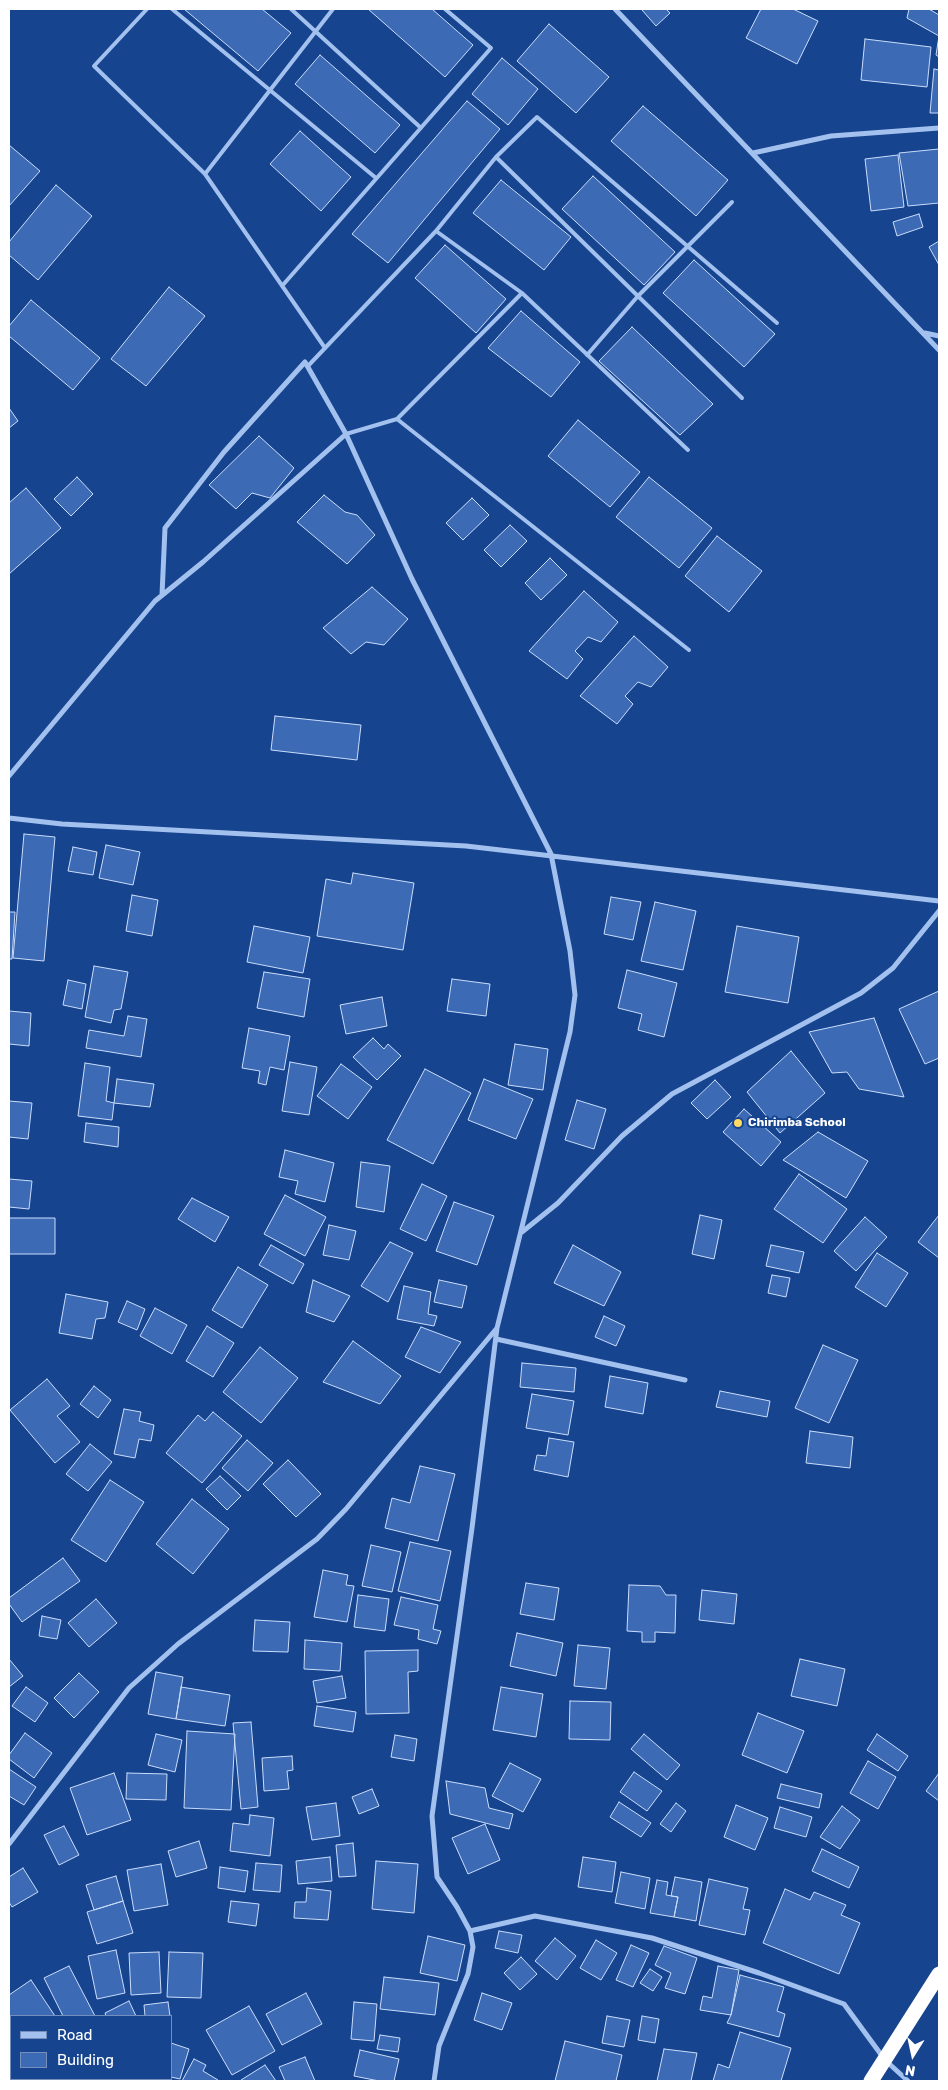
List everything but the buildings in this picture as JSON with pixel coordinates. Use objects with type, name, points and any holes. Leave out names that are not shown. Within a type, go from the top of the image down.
[{"type":"highway","points":[[871,2081],[939,1974]]},
{"type":"street","points":[[615,9],[925,333],[939,350]]},
{"type":"street","points":[[753,153],[831,136],[939,128]]},
{"type":"street","points":[[925,333],[939,336]]},
{"type":"street","points":[[162,595],[165,528],[224,452],[305,362],[346,434],[412,580],[550,854],[570,951],[574,995],[569,1037],[497,1328],[472,1528],[432,1816],[437,1877],[470,1931],[473,1947],[468,1974],[438,2046],[434,2081]]},
{"type":"street","points":[[9,776],[155,601],[211,555],[346,434]]},
{"type":"street","points":[[9,818],[62,824],[466,846],[550,854],[939,901]]},
{"type":"street","points":[[522,1233],[558,1203],[622,1136],[672,1094],[861,993],[893,968],[939,910]]},
{"type":"street","points":[[9,1844],[129,1688],[178,1644],[317,1539],[346,1509],[497,1328]]},
{"type":"street","points":[[496,1339],[685,1380]]},
{"type":"street","points":[[470,1931],[535,1916],[652,1938],[759,1973],[844,2004],[885,2060],[908,2081]]},
{"type":"lane","points":[[148,9],[94,66],[205,174],[325,348]]},
{"type":"lane","points":[[172,9],[376,178]]},
{"type":"lane","points":[[291,9],[421,128]]},
{"type":"lane","points":[[205,174],[333,9]]},
{"type":"lane","points":[[282,286],[491,48],[445,9]]},
{"type":"lane","points":[[308,366],[436,231],[496,157],[537,117],[777,324]]},
{"type":"lane","points":[[496,157],[742,398]]},
{"type":"lane","points":[[587,355],[638,296],[732,202]]},
{"type":"lane","points":[[436,231],[522,293],[688,450]]},
{"type":"lane","points":[[346,434],[398,419],[522,293]]},
{"type":"lane","points":[[398,419],[689,650]]},
{"type":"place","name":"Chirimba School","points":[[738,1123]]}]
